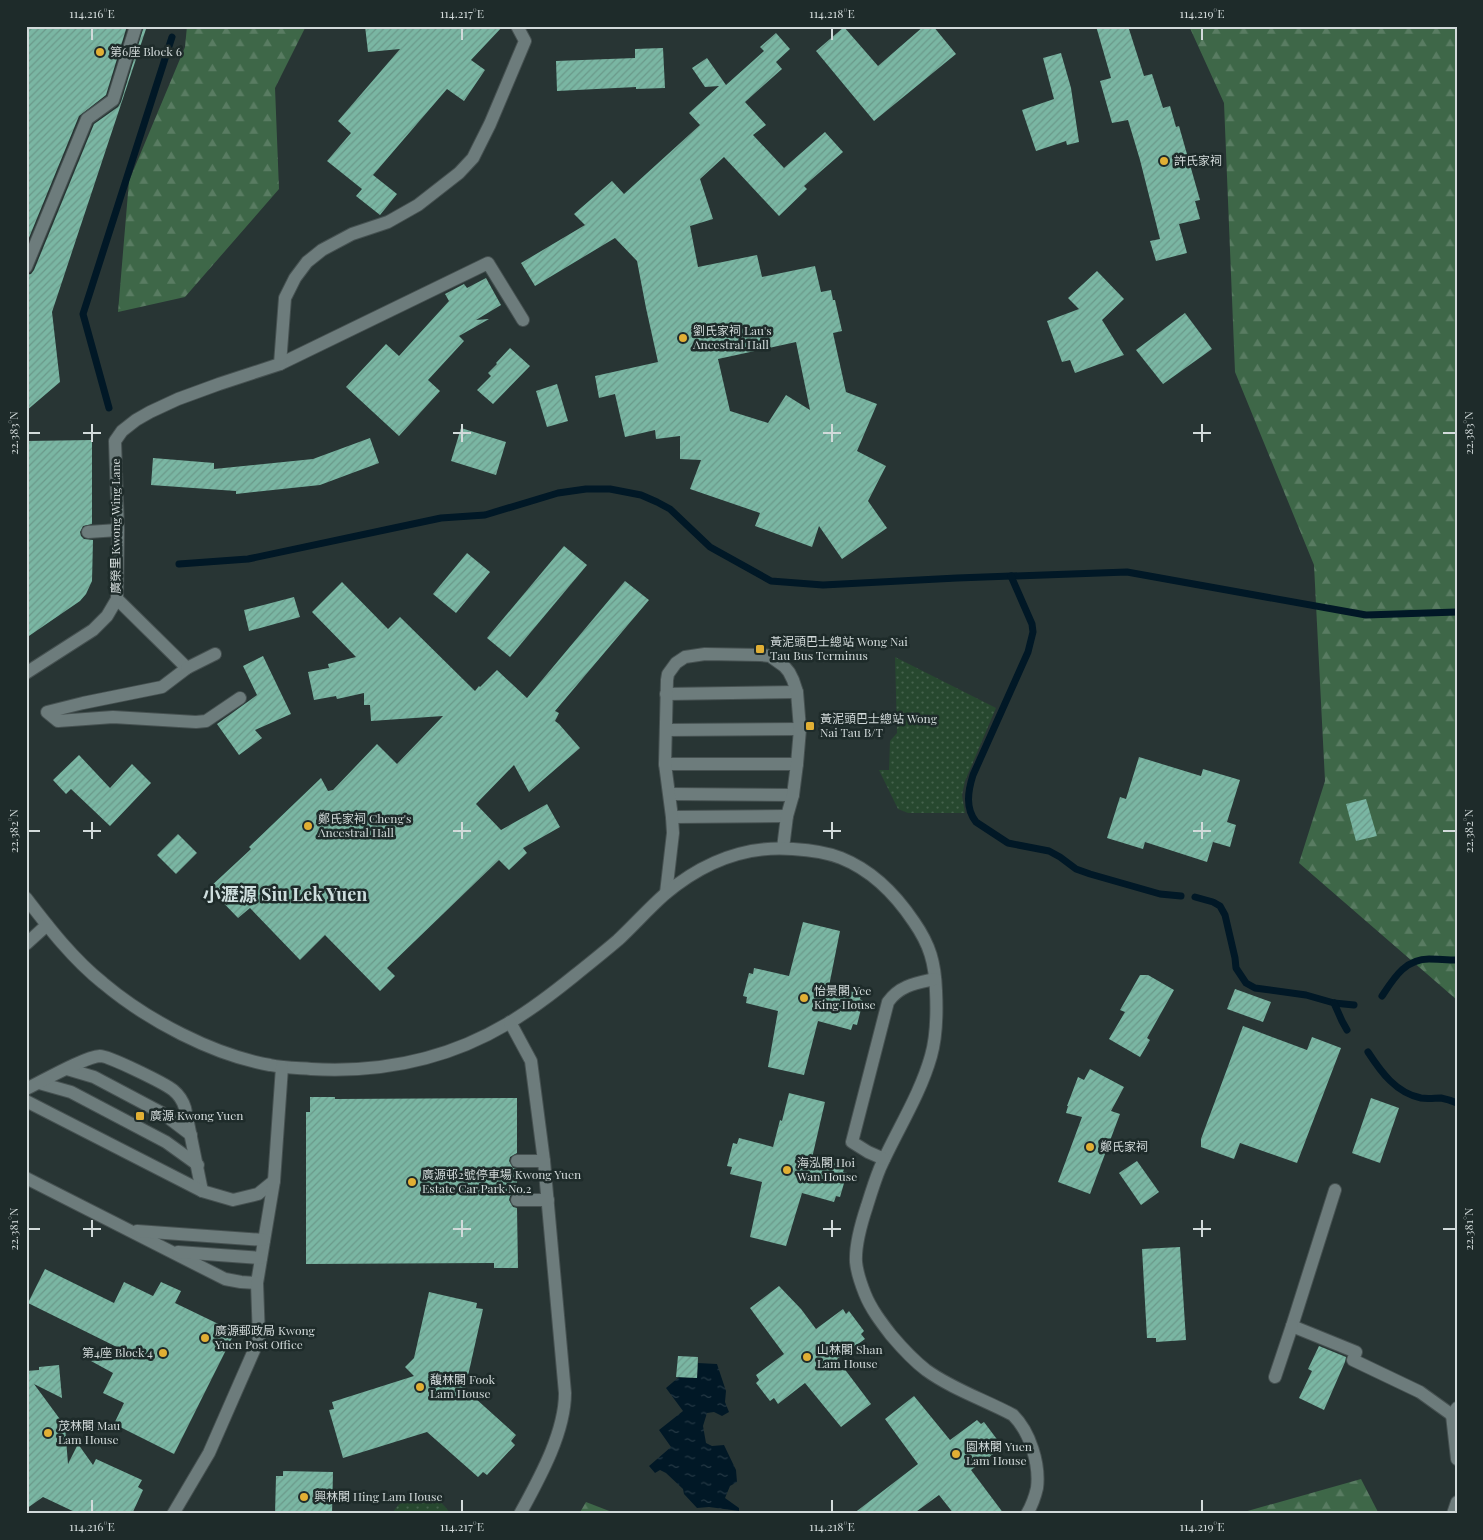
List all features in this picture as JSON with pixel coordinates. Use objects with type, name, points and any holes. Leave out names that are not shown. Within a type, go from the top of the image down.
[{"type":"street","points":[[26,267],[87,119],[113,100],[136,26]]},
{"type":"street","points":[[280,364],[284,298],[307,262],[322,250],[352,234],[388,222],[418,205],[449,182],[473,158],[490,124],[525,41],[517,26]]},
{"type":"street","name":"廣榮里 Kwong Wing Lane","points":[[26,673],[93,630],[107,616],[117,599],[116,441],[122,431],[136,420],[178,399],[280,364],[488,263],[523,320]]},
{"type":"street","points":[[88,532],[118,530]]},
{"type":"street","points":[[117,599],[187,668]]},
{"type":"street","points":[[215,654],[187,668],[162,688],[82,703],[47,712],[58,721],[113,717],[196,722],[206,721],[240,698]]},
{"type":"street","points":[[666,893],[673,833],[670,794],[665,764],[668,674],[676,663],[690,656],[717,654],[770,656],[784,666],[793,680],[797,692],[800,729],[793,794],[787,816],[783,848]]},
{"type":"street","points":[[666,694],[797,692]]},
{"type":"street","points":[[666,730],[800,729]]},
{"type":"street","points":[[665,764],[797,764]]},
{"type":"street","points":[[670,794],[793,794]]},
{"type":"street","points":[[672,817],[787,816]]},
{"type":"street","points":[[26,898],[77,959],[100,981],[167,1027],[238,1057],[266,1065],[348,1070],[381,1068],[415,1062],[450,1052],[510,1022],[548,996],[617,941],[666,893],[686,878],[716,861],[748,851],[783,848],[815,851],[839,857],[864,870],[901,904],[920,930],[930,950],[934,963],[936,1027],[931,1057],[919,1089],[884,1159],[865,1212],[856,1251],[858,1274],[863,1290],[874,1312],[898,1344],[910,1356],[925,1369],[941,1379],[1013,1415],[1021,1423],[1029,1438],[1036,1472],[1037,1487],[1034,1502],[1028,1514]]},
{"type":"street","points":[[26,944],[47,925]]},
{"type":"street","points":[[884,1159],[852,1142],[888,1002],[898,991],[908,986],[935,979]]},
{"type":"street","points":[[510,1022],[531,1062],[548,1200],[565,1404],[556,1437],[520,1514]]},
{"type":"street","points":[[26,1089],[85,1060],[100,1056],[114,1059],[172,1089],[182,1099],[198,1165],[202,1191]]},
{"type":"street","points":[[173,1514],[209,1453],[259,1339],[257,1283],[274,1181],[282,1067]]},
{"type":"street","points":[[67,1069],[94,1077],[162,1113],[191,1135]]},
{"type":"street","points":[[39,1083],[71,1092],[166,1142],[198,1165]]},
{"type":"street","points":[[26,1101],[202,1191],[233,1200],[258,1194],[274,1181]]},
{"type":"street","points":[[517,1161],[544,1161]]},
{"type":"street","points":[[32,1181],[225,1279],[257,1283]]},
{"type":"street","points":[[1276,1377],[1335,1190]]},
{"type":"street","points":[[517,1200],[548,1200]]},
{"type":"street","points":[[130,1231],[264,1240]]},
{"type":"street","points":[[170,1251],[260,1258]]},
{"type":"street","points":[[1292,1326],[1356,1352],[1353,1360],[1420,1392],[1455,1412],[1457,1459]]},
{"type":"street","points":[[1453,1514],[1457,1502]]},
{"type":"green space","points":[[187,26],[306,26],[275,88],[279,189],[185,297],[118,312],[129,181],[185,47]]},
{"type":"green space","points":[[1189,26],[1457,26],[1457,1000],[1299,863],[1325,781],[1314,565],[1235,372],[1224,103]]},
{"type":"green space","points":[[895,657],[996,708],[965,781],[962,795],[965,813],[908,813],[898,809],[879,770],[889,770],[890,741],[897,733]]},
{"type":"green space","points":[[1361,1479],[1379,1514],[1237,1514]]},
{"type":"green space","points":[[422,1495],[439,1501],[450,1514],[392,1514],[404,1500]]},
{"type":"green space","points":[[586,1502],[617,1514],[579,1514]]},
{"type":"water","points":[[698,1363],[717,1364],[726,1391],[725,1402],[729,1412],[722,1416],[714,1412],[707,1413],[703,1426],[706,1443],[712,1446],[724,1445],[736,1470],[737,1482],[730,1486],[725,1498],[739,1508],[739,1511],[709,1507],[697,1508],[684,1494],[683,1489],[666,1473],[660,1470],[655,1473],[649,1466],[671,1447],[659,1430],[683,1411],[666,1388],[679,1377],[697,1378]]},
{"type":"building","points":[[26,26],[127,26],[106,95],[79,116],[26,245]]},
{"type":"building","points":[[144,26],[147,26],[52,312],[60,382],[26,411],[26,275],[31,274],[34,270],[94,124],[118,107],[121,102]]},
{"type":"building","points":[[365,26],[503,26],[471,60],[485,70],[464,101],[447,89],[373,175],[397,194],[380,215],[356,196],[362,189],[327,161],[351,133],[338,121],[400,49],[368,52]]},
{"type":"building","points":[[924,26],[933,26],[956,54],[874,121],[816,51],[844,27],[878,66]]},
{"type":"building","points":[[1096,26],[1128,26],[1144,76],[1152,74],[1163,108],[1170,106],[1176,127],[1179,126],[1200,200],[1195,201],[1200,219],[1179,224],[1187,253],[1156,261],[1150,241],[1160,239],[1128,120],[1112,123],[1100,81],[1111,78]]},
{"type":"building","points":[[776,33],[790,49],[776,62],[782,69],[745,102],[766,125],[753,135],[784,168],[825,132],[843,152],[804,186],[807,189],[779,216],[724,157],[700,179],[713,219],[690,226],[698,267],[757,255],[762,277],[815,266],[821,292],[831,290],[842,331],[833,333],[846,392],[877,404],[857,451],[886,466],[868,501],[887,528],[842,559],[819,526],[812,547],[755,526],[760,513],[690,489],[701,460],[680,459],[680,436],[656,439],[655,430],[625,437],[615,394],[599,398],[595,376],[658,362],[637,261],[615,238],[535,286],[521,263],[585,225],[574,214],[612,181],[624,194],[700,125],[689,113],[719,86],[705,87],[692,68],[707,58],[726,85],[764,51],[760,47]],"holes":[[[796,342],[810,410],[786,395],[768,423],[730,411],[718,359]]]},
{"type":"building","points":[[663,48],[665,88],[636,89],[636,87],[557,91],[556,61],[635,58],[635,49]]},
{"type":"building","points":[[1061,53],[1071,88],[1079,142],[1067,145],[1066,141],[1036,151],[1022,110],[1054,99],[1043,58]]},
{"type":"building","points":[[1097,271],[1124,299],[1102,320],[1124,355],[1075,373],[1070,360],[1062,362],[1047,321],[1079,309],[1068,298]]},
{"type":"building","points":[[486,278],[501,305],[476,320],[489,319],[459,336],[464,341],[428,380],[440,391],[399,436],[346,387],[386,344],[399,356],[449,301],[445,294],[464,284],[467,288]]},
{"type":"building","points":[[1185,313],[1212,349],[1163,384],[1136,350]]},
{"type":"building","points":[[510,348],[530,366],[493,404],[477,390],[491,376],[488,373]]},
{"type":"building","points":[[557,384],[568,421],[547,427],[536,391]]},
{"type":"building","points":[[461,428],[506,442],[496,475],[451,461]]},
{"type":"building","points":[[370,438],[379,463],[320,485],[236,494],[236,491],[151,485],[153,458],[214,463],[214,469],[313,459]]},
{"type":"building","points":[[92,440],[92,524],[83,526],[80,532],[84,539],[93,540],[92,581],[86,594],[80,601],[26,638],[26,441]]},
{"type":"building","points":[[564,546],[587,565],[510,657],[487,638]]},
{"type":"building","points":[[467,553],[490,572],[456,613],[433,594]]},
{"type":"building","points":[[625,581],[649,600],[555,711],[559,713],[555,721],[580,748],[529,792],[514,765],[476,804],[501,830],[547,804],[560,827],[523,848],[527,853],[509,870],[499,860],[387,968],[395,976],[380,991],[325,935],[300,960],[250,908],[238,918],[209,888],[251,849],[249,847],[321,778],[328,791],[333,790],[377,744],[397,764],[443,716],[371,721],[370,705],[364,705],[364,693],[337,699],[336,696],[314,700],[308,672],[329,668],[328,664],[356,657],[312,612],[342,582],[388,629],[400,617],[475,691],[497,670],[527,698]]},
{"type":"building","points":[[294,597],[300,617],[249,631],[244,610]]},
{"type":"building","points":[[263,656],[291,714],[255,730],[262,738],[239,755],[217,724],[257,695],[243,666]]},
{"type":"building","points":[[79,755],[110,788],[132,764],[151,783],[110,826],[71,789],[66,794],[53,780]]},
{"type":"building","points":[[1139,757],[1201,776],[1203,769],[1240,780],[1227,822],[1236,825],[1230,847],[1213,842],[1207,862],[1145,842],[1143,849],[1107,838],[1120,797],[1126,799]]},
{"type":"building","points":[[1366,799],[1377,836],[1356,841],[1346,804]]},
{"type":"building","points":[[178,834],[197,853],[176,874],[157,855]]},
{"type":"building","name":"怡景閣 Yee King House","points":[[803,922],[840,931],[829,986],[861,994],[860,999],[863,1001],[857,1025],[853,1024],[851,1030],[818,1021],[804,1075],[768,1067],[778,1011],[746,1003],[747,997],[743,996],[749,973],[753,974],[754,968],[789,976]]},
{"type":"building","points":[[1140,975],[1148,975],[1174,990],[1147,1038],[1150,1040],[1140,1057],[1109,1039],[1125,1012],[1120,1010]]},
{"type":"building","points":[[1235,989],[1271,1002],[1263,1022],[1227,1009]]},
{"type":"building","points":[[1243,1026],[1307,1050],[1312,1037],[1341,1048],[1297,1163],[1240,1143],[1234,1159],[1201,1147],[1201,1139]]},
{"type":"building","points":[[1090,1069],[1124,1087],[1111,1111],[1120,1114],[1090,1194],[1058,1182],[1082,1117],[1066,1113],[1067,1106],[1078,1077],[1084,1080]]},
{"type":"building","name":"海泓閣 Hoi Wan House","points":[[789,1093],[825,1102],[812,1158],[845,1166],[843,1172],[847,1173],[840,1197],[836,1196],[834,1202],[802,1193],[786,1246],[750,1237],[762,1182],[730,1174],[732,1167],[727,1166],[733,1143],[737,1144],[739,1138],[773,1147]]},
{"type":"building","name":"廣源邨2號停車場 Kwong Yuen Estate Car Park No.2","points":[[310,1097],[335,1097],[335,1099],[517,1098],[517,1153],[510,1157],[509,1161],[513,1168],[517,1169],[517,1192],[510,1196],[509,1200],[513,1207],[517,1208],[518,1268],[494,1268],[494,1263],[306,1264],[306,1112],[310,1112]]},
{"type":"building","points":[[1371,1098],[1399,1108],[1380,1163],[1352,1153]]},
{"type":"building","points":[[1137,1161],[1159,1192],[1141,1205],[1119,1173]]},
{"type":"building","points":[[1180,1247],[1186,1340],[1156,1342],[1156,1338],[1147,1338],[1142,1249]]},
{"type":"building","name":"第4座 Block 4","points":[[45,1269],[114,1303],[124,1282],[153,1296],[161,1282],[181,1291],[175,1303],[235,1332],[174,1454],[114,1424],[124,1403],[103,1393],[113,1373],[91,1361],[137,1357],[28,1303]]},
{"type":"building","name":"山林閣 Shan Lam House","points":[[779,1286],[801,1309],[816,1329],[843,1309],[846,1314],[849,1311],[864,1331],[861,1334],[865,1339],[837,1359],[871,1404],[841,1427],[805,1383],[778,1404],[774,1398],[770,1401],[756,1383],[759,1380],[756,1375],[784,1354],[750,1308]]},
{"type":"building","name":"馥林閣 Fook Lam House","points":[[429,1292],[477,1303],[476,1308],[483,1309],[465,1389],[516,1435],[511,1441],[515,1445],[487,1475],[483,1472],[478,1477],[427,1432],[343,1458],[329,1410],[334,1409],[332,1402],[414,1376],[405,1367],[414,1358]]},
{"type":"building","points":[[1319,1346],[1346,1357],[1324,1410],[1299,1398],[1312,1371],[1308,1369]]},
{"type":"building","points":[[678,1356],[698,1357],[697,1378],[676,1377]]},
{"type":"building","name":"茂林閣 Mau Lam House","points":[[59,1365],[62,1398],[34,1384],[65,1426],[68,1464],[78,1444],[93,1465],[96,1459],[142,1480],[138,1487],[143,1490],[132,1514],[79,1514],[43,1497],[26,1509],[26,1371],[39,1370],[39,1367]]},
{"type":"building","name":"園林閣 Yuen Lam House","points":[[914,1396],[950,1440],[977,1420],[981,1424],[984,1422],[999,1442],[995,1445],[999,1450],[971,1470],[1004,1514],[954,1514],[939,1495],[913,1514],[853,1514],[918,1464],[885,1419]]},
{"type":"building","name":"興林閣 Hing Lam House","points":[[283,1471],[333,1472],[332,1514],[275,1514],[276,1476],[283,1476]]},
{"type":"waterway","points":[[109,408],[83,314],[172,37]]},
{"type":"waterway","points":[[179,564],[248,559],[441,518],[485,515],[558,493],[586,489],[610,489],[641,495],[670,509],[710,547],[771,581],[823,585],[1127,572],[1366,615],[1457,612]]},
{"type":"waterway","points":[[1011,576],[1032,624],[1033,632],[1028,652],[973,775],[969,799],[970,811],[973,817],[976,822],[1008,843],[1049,851],[1076,869],[1160,894],[1181,896]]},
{"type":"waterway","points":[[1195,897],[1220,906],[1225,915],[1236,968],[1246,983],[1255,988],[1306,995],[1334,1003],[1354,1005]]},
{"type":"waterway","points":[[1382,996],[1401,971],[1413,962],[1429,959],[1457,960]]},
{"type":"waterway","points":[[1334,1003],[1347,1030]]},
{"type":"waterway","points":[[1368,1052],[1390,1081],[1404,1092],[1421,1098],[1441,1098],[1457,1103]]},
{"type":"place","name":"第6座 Block 6","points":[[100,52]]},
{"type":"place","name":"許氏家祠","points":[[1164,161]]},
{"type":"place","name":"劉氏家祠 Lau's Ancestral Hall","points":[[683,338]]},
{"type":"place","name":"黃泥頭巴士總站 Wong Nai Tau Bus Terminus","points":[[760,649]]},
{"type":"place","name":"黃泥頭巴士總站 Wong Nai Tau B/T","points":[[810,726]]},
{"type":"place","name":"鄭氏家祠 Cheng's Ancestral Hall","points":[[308,826]]},
{"type":"place","name":"怡景閣 Yee King House","points":[[804,998]]},
{"type":"place","name":"廣源 Kwong Yuen","points":[[140,1116]]},
{"type":"place","name":"鄭氏家祠","points":[[1090,1147]]},
{"type":"place","name":"海泓閣 Hoi Wan House","points":[[787,1170]]},
{"type":"place","name":"廣源邨2號停車場 Kwong Yuen Estate Car Park No.2","points":[[412,1182]]},
{"type":"place","name":"廣源郵政局 Kwong Yuen Post Office","points":[[205,1338]]},
{"type":"place","name":"第4座 Block 4","points":[[163,1353]]},
{"type":"place","name":"山林閣 Shan Lam House","points":[[807,1357]]},
{"type":"place","name":"馥林閣 Fook Lam House","points":[[420,1387]]},
{"type":"place","name":"茂林閣 Mau Lam House","points":[[48,1433]]},
{"type":"place","name":"園林閣 Yuen Lam House","points":[[956,1454]]},
{"type":"place","name":"興林閣 Hing Lam House","points":[[304,1497]]},
{"type":"district","name":"小瀝源 Siu Lek Yuen","points":[[285,895]]}]
